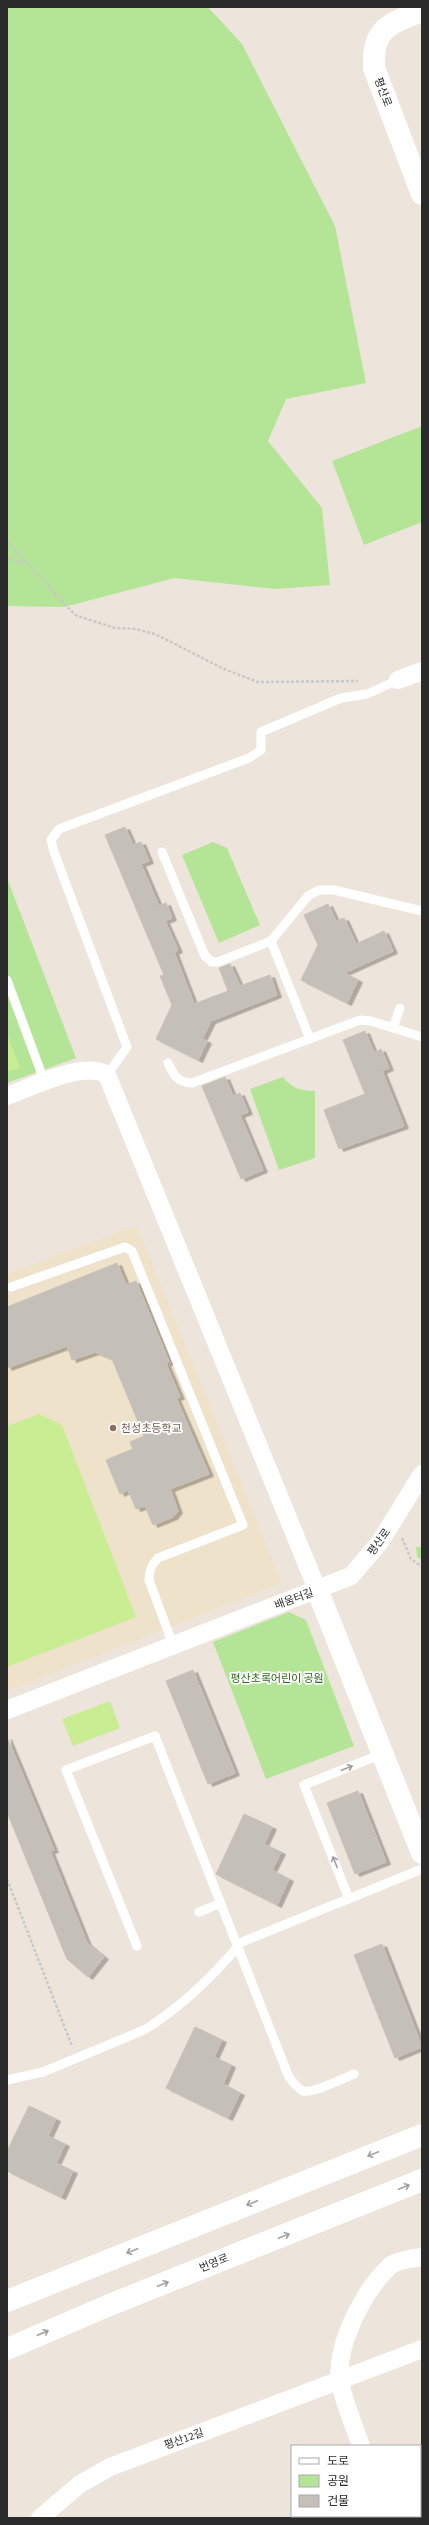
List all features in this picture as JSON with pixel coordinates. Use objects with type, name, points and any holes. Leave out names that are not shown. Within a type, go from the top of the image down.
[{"type":"main road","name":"평산로","points":[[422,11],[404,18],[382,30],[373,48],[374,68],[422,194]]},
{"type":"main road","name":"배움터길","points":[[316,1589],[422,1853]]},
{"type":"main road","points":[[7,2301],[422,2135]]},
{"type":"main road","name":"번영로","points":[[7,2349],[112,2304],[422,2180]]},
{"type":"street","points":[[398,680],[422,671]]},
{"type":"street","points":[[7,1096],[69,1073],[89,1069],[100,1071],[107,1075],[316,1589]]},
{"type":"street","name":"평산로","points":[[316,1589],[351,1576],[362,1565],[380,1542],[422,1474]]},
{"type":"street","name":"배움터길","points":[[7,1710],[316,1589]]},
{"type":"street","points":[[361,2445],[340,2381],[341,2359],[362,2300],[391,2265],[422,2258]]},
{"type":"street","name":"평산12길","points":[[40,2518],[80,2484],[110,2467],[422,2349]]},
{"type":"lane","points":[[107,1075],[127,1047],[54,852],[51,840],[59,829],[249,758],[261,750],[261,732],[341,698],[367,694],[398,680]]},
{"type":"lane","points":[[162,852],[205,956],[212,962],[218,962],[271,941],[308,896],[319,890],[334,890],[422,911]]},
{"type":"lane","points":[[271,941],[310,1039]]},
{"type":"lane","points":[[7,980],[45,1083]]},
{"type":"lane","points":[[393,1028],[400,1008]]},
{"type":"lane","points":[[168,1063],[174,1076],[182,1082],[192,1083],[360,1020],[422,1037]]},
{"type":"lane","points":[[11,1287],[125,1247],[132,1251],[243,1525],[158,1558],[153,1563],[149,1572],[149,1580],[173,1645]]},
{"type":"lane","points":[[137,1946],[66,1770],[155,1736],[236,1948],[288,2075],[296,2086],[304,2092],[354,2074]]},
{"type":"lane","points":[[349,1899],[304,1785],[382,1754]]},
{"type":"lane","points":[[7,2080],[43,2072],[144,2030],[158,2022],[224,1963],[242,1942],[422,1869]]},
{"type":"lane","points":[[199,1912],[219,1904]]},
{"type":"path","points":[[7,541],[26,564],[75,615],[115,628],[135,629],[155,634],[224,669],[258,682],[360,681]]},
{"type":"path","points":[[7,558],[26,564]]},
{"type":"path","points":[[400,1534],[411,1559],[422,1566]]},
{"type":"path","points":[[7,1879],[76,2058]]},
{"type":"shaded area","name":"천성초등학교","points":[[137,1225],[282,1583],[7,1691],[7,1274]]},
{"type":"green space","points":[[7,7],[208,7],[242,44],[335,226],[366,383],[286,399],[268,441],[322,508],[330,585],[275,589],[175,578],[64,607],[7,606]]},
{"type":"green space","points":[[422,426],[422,522],[364,545],[332,461]]},
{"type":"green space","points":[[213,842],[227,848],[260,925],[219,943],[182,855]]},
{"type":"green space","points":[[7,878],[76,1058],[7,1083]]},
{"type":"green space","points":[[7,1035],[20,1068],[7,1072]]},
{"type":"green space","points":[[283,1077],[297,1088],[315,1091],[315,1158],[279,1170],[250,1089]]},
{"type":"green space","points":[[39,1414],[62,1425],[136,1617],[7,1667],[7,1426]]},
{"type":"green space","points":[[416,1547],[422,1547],[422,1560],[417,1557]]},
{"type":"green space","name":"평산초록어린이 공원","points":[[289,1612],[306,1620],[354,1746],[266,1779],[213,1642]]},
{"type":"green space","points":[[110,1701],[120,1728],[73,1746],[62,1719]]},
{"type":"building","points":[[125,827],[133,845],[141,842],[149,861],[141,864],[159,906],[166,903],[172,918],[165,921],[178,950],[174,952],[194,1004],[228,991],[219,968],[230,964],[240,986],[270,975],[277,995],[211,1021],[202,1039],[207,1041],[198,1060],[156,1039],[172,1005],[160,976],[164,975],[105,835]]},
{"type":"building","points":[[328,904],[336,921],[344,918],[356,944],[384,931],[393,951],[344,973],[358,980],[347,1003],[301,980],[318,945],[304,915]]},
{"type":"building","points":[[365,1031],[374,1053],[381,1049],[389,1068],[382,1071],[404,1126],[339,1149],[324,1110],[365,1094],[343,1040]]},
{"type":"building","points":[[225,1077],[233,1096],[240,1093],[248,1112],[240,1115],[263,1170],[241,1179],[202,1086]]},
{"type":"building","points":[[117,1263],[126,1285],[136,1281],[169,1362],[166,1364],[180,1397],[176,1398],[209,1474],[170,1489],[178,1511],[173,1517],[153,1525],[145,1506],[136,1509],[128,1490],[120,1494],[106,1460],[133,1449],[130,1442],[144,1436],[112,1359],[95,1352],[72,1360],[67,1346],[7,1368],[7,1307]]},
{"type":"building","points":[[193,1670],[235,1773],[208,1784],[166,1681]]},
{"type":"building","points":[[7,1737],[54,1850],[50,1851],[87,1943],[104,1957],[88,1977],[67,1959],[7,1812]]},
{"type":"building","points":[[358,1791],[386,1862],[355,1874],[327,1803]]},
{"type":"building","points":[[244,1814],[272,1827],[264,1844],[281,1852],[272,1870],[289,1879],[277,1905],[216,1874]]},
{"type":"building","points":[[382,1944],[422,2047],[395,2058],[354,1955]]},
{"type":"building","points":[[195,2027],[222,2040],[214,2057],[231,2065],[223,2084],[240,2093],[228,2118],[166,2088]]},
{"type":"building","points":[[29,2106],[56,2119],[48,2136],[65,2144],[56,2163],[73,2171],[61,2197],[7,2171],[7,2151]]},
{"type":"place","name":"천성초등학교","points":[[113,1428]]}]
